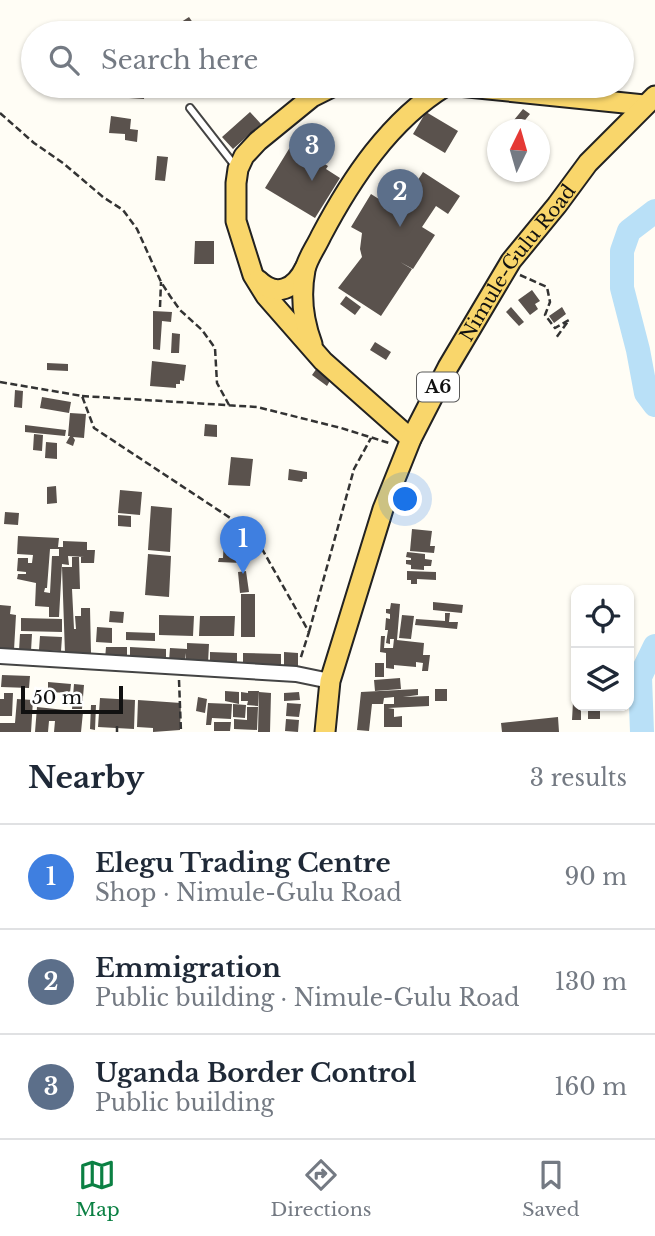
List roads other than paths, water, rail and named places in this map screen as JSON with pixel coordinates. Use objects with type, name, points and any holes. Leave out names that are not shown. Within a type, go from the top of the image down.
[{"type":"main road","points":[[311,98],[258,141],[244,156],[238,169],[236,221],[253,275],[267,296],[315,351],[409,444]]},
{"type":"main road","points":[[253,275],[264,287],[281,290],[294,285],[361,168],[420,98]]},
{"type":"main road","points":[[630,98],[650,100]]},
{"type":"main road","name":"Nimule-Gulu Road","points":[[325,732],[330,681],[379,520],[409,444],[448,367],[507,269],[588,163],[650,100]]},
{"type":"main road","points":[[305,267],[302,304],[315,351]]},
{"type":"street","points":[[0,656],[296,674],[330,681]]},
{"type":"lane","points":[[190,108],[238,169]]},
{"type":"waterway","points":[[655,211],[629,231],[622,251],[622,288],[646,393],[655,405]]},
{"type":"waterway","points":[[642,732],[640,677],[655,646]]},
{"type":"place","name":"Uganda Border Control","points":[[312,181]]},
{"type":"place","name":"Emmigration","points":[[400,227]]},
{"type":"place","name":"Elegu Trading Centre","points":[[243,574]]}]
